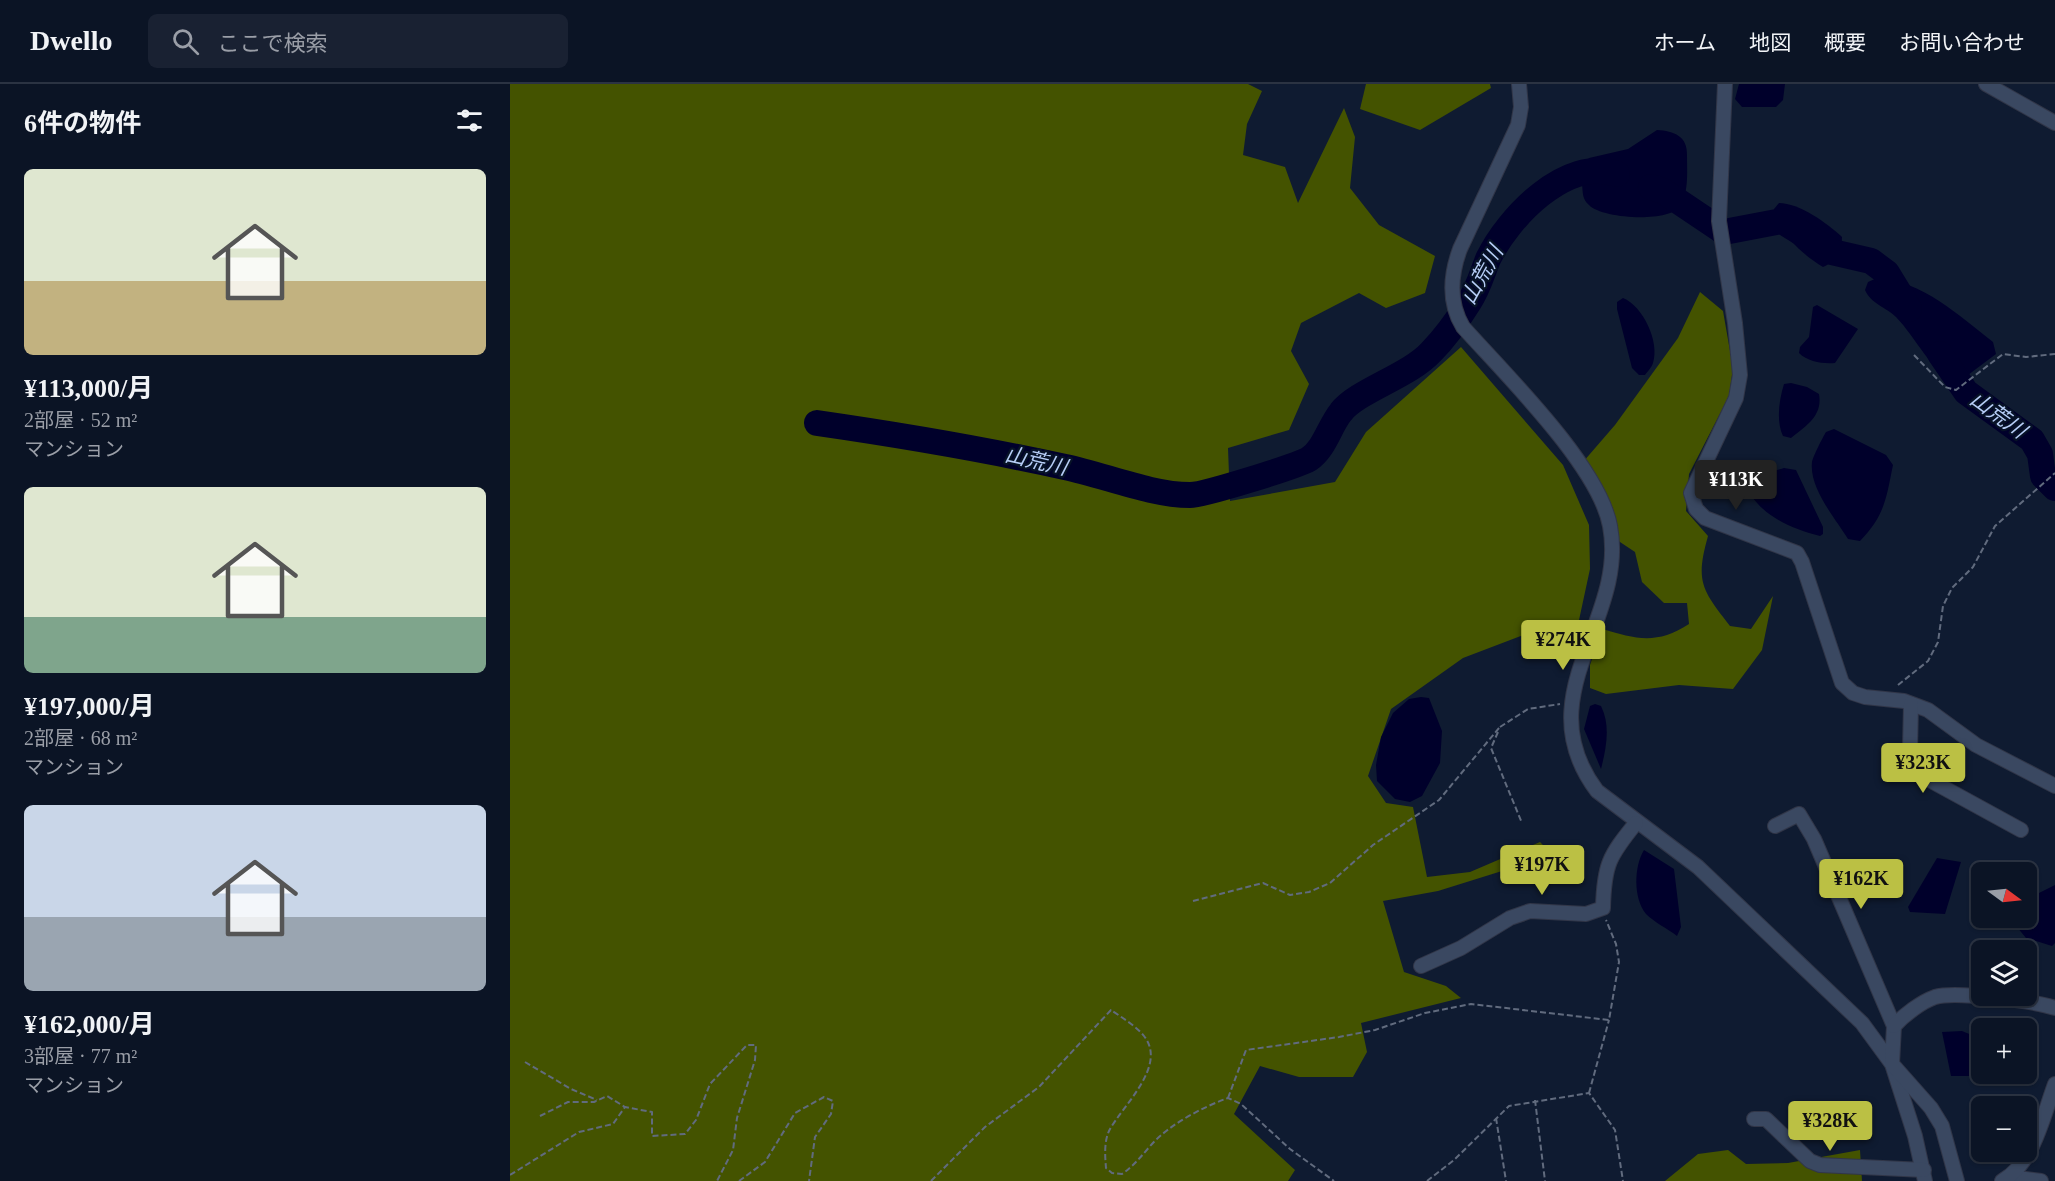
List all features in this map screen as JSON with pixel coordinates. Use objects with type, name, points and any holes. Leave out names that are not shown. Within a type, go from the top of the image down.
[{"type":"street","points":[[1519,84],[1521,107],[1518,125],[1453,268],[1454,312],[1463,327],[1543,417],[1580,466],[1603,502],[1610,526],[1612,550],[1610,574],[1572,701],[1570,724],[1574,750],[1585,775],[1597,791],[1636,823],[1698,867],[1862,1023],[1892,1064],[1931,1108],[1942,1126],[1957,1181]]},
{"type":"street","points":[[1725,84],[1719,221],[1735,323],[1740,375],[1736,398],[1691,493],[1696,509],[1705,518],[1797,553],[1842,683],[1853,693],[1911,704],[1946,721],[1976,745],[2055,786]]},
{"type":"street","points":[[1986,84],[2055,123]]},
{"type":"street","points":[[1911,704],[1910,750],[1915,772],[2021,830]]},
{"type":"street","points":[[1754,1119],[1766,1119],[1810,1161],[1820,1165],[1830,1168],[1924,1175],[1892,1064],[1894,1026],[1814,839],[1799,814],[1776,826]]},
{"type":"street","points":[[1421,966],[1461,948],[1510,918],[1530,911],[1586,914],[1603,908],[1606,867],[1614,849],[1636,823]]},
{"type":"street","points":[[1894,1026],[1903,1016],[1936,997],[2006,998],[2055,1008]]},
{"type":"street","points":[[2006,1179],[2021,1166],[2031,1148],[2055,1084]]},
{"type":"street","points":[[2006,1179],[2041,1181]]},
{"type":"path","points":[[1914,355],[1945,387],[1956,390],[2003,354],[2026,357],[2055,354]]},
{"type":"path","points":[[1882,699],[1928,662],[1938,642],[1942,606],[1952,588],[1972,567],[1995,526],[2055,473]]},
{"type":"path","points":[[1193,901],[1263,883],[1290,895],[1309,892],[1330,883],[1373,845],[1439,800],[1499,728],[1528,709],[1572,701]]},
{"type":"path","points":[[1499,728],[1491,748],[1522,823]]},
{"type":"path","points":[[1589,1093],[1609,1020],[1619,962],[1616,944],[1607,927],[1603,908]]},
{"type":"path","points":[[1228,1098],[1246,1050],[1375,1030],[1425,1013],[1471,1004],[1609,1020]]},
{"type":"path","points":[[931,1181],[985,1127],[1040,1087],[1111,1010],[1144,1036],[1150,1049],[1149,1069],[1109,1132],[1105,1150],[1106,1168],[1112,1173],[1122,1174],[1138,1163],[1152,1143],[1166,1131],[1216,1102],[1228,1098],[1241,1104],[1290,1149],[1334,1181]]},
{"type":"path","points":[[540,1116],[568,1102],[597,1100],[607,1096],[625,1107],[652,1112],[652,1136],[685,1134],[696,1120],[710,1084],[747,1045],[756,1045],[755,1060],[737,1118],[734,1150],[717,1181]]},
{"type":"path","points":[[525,1062],[571,1089],[597,1100]]},
{"type":"path","points":[[1426,1181],[1454,1160],[1509,1106],[1589,1093]]},
{"type":"path","points":[[1589,1093],[1615,1130],[1623,1181]]},
{"type":"path","points":[[739,1181],[765,1162],[795,1113],[824,1097],[833,1101],[831,1114],[815,1137],[809,1181]]},
{"type":"path","points":[[1535,1100],[1545,1181]]},
{"type":"path","points":[[510,1175],[579,1132],[613,1124],[625,1107]]},
{"type":"path","points":[[1496,1118],[1506,1181]]},
{"type":"green space","points":[[510,84],[1248,84],[1262,91],[1247,124],[1243,155],[1285,167],[1298,203],[1344,108],[1355,137],[1350,188],[1379,225],[1435,256],[1425,293],[1386,308],[1359,293],[1301,323],[1291,351],[1309,384],[1289,430],[1228,448],[1230,501],[1335,482],[1366,432],[1461,347],[1563,465],[1589,525],[1590,569],[1573,648],[1544,627],[1463,658],[1391,709],[1368,776],[1386,803],[1413,807],[1427,877],[1470,872],[1540,842],[1553,855],[1438,891],[1383,901],[1404,972],[1446,986],[1461,998],[1361,1023],[1367,1052],[1353,1077],[1299,1077],[1260,1066],[1234,1114],[1295,1170],[1288,1181],[510,1181]]},
{"type":"green space","points":[[1366,84],[1490,84],[1491,88],[1420,130],[1360,109]]},
{"type":"green space","points":[[1700,292],[1723,311],[1733,368],[1729,396],[1689,474],[1686,511],[1708,536],[1702,564],[1704,585],[1707,594],[1730,626],[1751,629],[1773,596],[1762,650],[1733,689],[1679,685],[1606,694],[1590,688],[1590,665],[1602,629],[1646,638],[1667,635],[1689,624],[1687,603],[1664,603],[1642,582],[1635,552],[1617,540],[1607,498],[1583,462],[1615,425],[1678,338]]},
{"type":"green space","points":[[1728,1150],[1746,1164],[1788,1163],[1860,1150],[1862,1181],[1665,1181],[1698,1154]]},
{"type":"water","points":[[1739,84],[1785,84],[1783,100],[1776,107],[1742,107],[1735,99]]},
{"type":"water","points":[[1657,130],[1679,136],[1687,149],[1687,182],[1680,206],[1663,215],[1636,217],[1607,213],[1589,205],[1584,198],[1582,184],[1583,171],[1589,158],[1628,149]]},
{"type":"water","points":[[1779,203],[1804,210],[1842,237],[1840,252],[1832,262],[1823,267],[1807,256],[1786,235],[1776,218],[1774,209]]},
{"type":"water","points":[[1877,278],[1910,285],[1925,292],[1993,342],[1996,354],[1956,384],[1939,371],[1896,317],[1868,295],[1865,290],[1868,282]]},
{"type":"water","points":[[1623,298],[1637,309],[1652,335],[1655,355],[1645,375],[1639,375],[1632,368],[1617,309],[1617,302]]},
{"type":"water","points":[[1817,305],[1858,329],[1835,363],[1816,362],[1799,353],[1800,347],[1809,337],[1813,307]]},
{"type":"water","points":[[1791,383],[1807,387],[1819,394],[1820,402],[1812,420],[1791,438],[1783,436],[1779,417],[1784,384]]},
{"type":"water","points":[[1834,429],[1886,455],[1893,465],[1880,514],[1860,541],[1848,539],[1824,502],[1812,472],[1813,459],[1826,432]]},
{"type":"water","points":[[1784,468],[1796,470],[1823,527],[1823,534],[1820,536],[1800,530],[1772,516],[1750,494],[1758,479],[1767,473]]},
{"type":"water","points":[[1429,698],[1442,731],[1440,763],[1422,796],[1410,802],[1395,799],[1377,781],[1376,765],[1381,737],[1393,713],[1409,699]]},
{"type":"water","points":[[1595,704],[1601,706],[1607,729],[1601,769],[1584,729],[1590,706]]},
{"type":"water","points":[[1644,850],[1674,869],[1681,927],[1677,936],[1649,917],[1639,900],[1636,882],[1638,864]]},
{"type":"water","points":[[1937,858],[1961,862],[1945,914],[1910,912],[1908,907]]},
{"type":"water","points":[[2055,885],[2055,943],[2052,946],[2026,938],[2018,928],[2037,928],[2037,894]]},
{"type":"water","points":[[1962,1031],[1971,1035],[1970,1076],[1951,1076],[1942,1032]]},
{"type":"waterway","name":"山荒川","points":[[817,423],[1003,454],[1080,470],[1175,494],[1199,494],[1250,480],[1309,459],[1319,449],[1337,418],[1349,404],[1410,369],[1431,352],[1472,297],[1497,243],[1524,209],[1541,194],[1559,182],[1578,174],[1598,171],[1617,174]]},
{"type":"waterway","name":"山荒川","points":[[1651,187],[1663,191],[1724,232],[1782,221],[1832,252],[1871,261],[1887,273],[1909,309]]},
{"type":"waterway","name":"山荒川","points":[[1940,354],[1966,392],[2032,440],[2040,454],[2043,476],[2055,488]]}]
